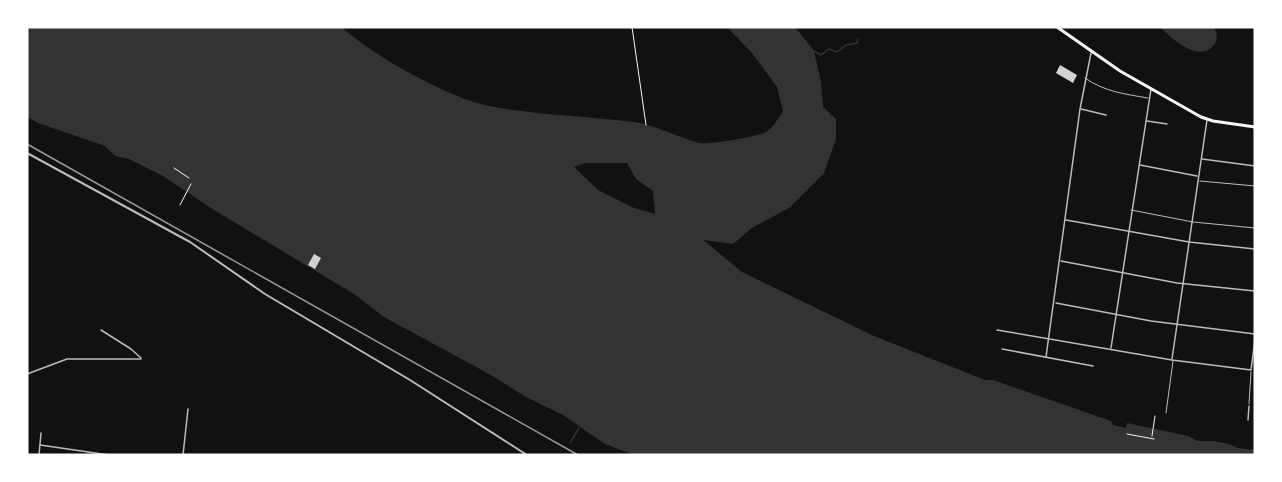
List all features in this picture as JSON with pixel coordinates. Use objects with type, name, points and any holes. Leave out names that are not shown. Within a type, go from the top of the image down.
[{"type":"main road","points":[[1057,27],[1091,52],[1207,119],[1255,127]]},
{"type":"street","points":[[1046,357],[1080,109],[1091,52]]},
{"type":"street","points":[[1111,349],[1151,88]]},
{"type":"street","points":[[1080,109],[1106,115]]},
{"type":"street","points":[[1172,360],[1207,119]]},
{"type":"street","points":[[1147,121],[1167,124]]},
{"type":"street","points":[[27,153],[190,242],[272,298],[410,380],[527,455]]},
{"type":"street","points":[[1201,159],[1255,166]]},
{"type":"street","points":[[1139,165],[1198,176]]},
{"type":"street","points":[[1065,220],[1189,242],[1255,249]]},
{"type":"street","points":[[1060,261],[1183,284],[1255,291]]},
{"type":"street","points":[[1055,303],[1177,325],[1255,334]]},
{"type":"street","points":[[27,374],[67,358],[141,359],[142,357],[131,349],[101,330]]},
{"type":"street","points":[[997,330],[1172,360],[1251,370],[1255,339]]},
{"type":"street","points":[[1002,349],[1093,366]]},
{"type":"street","points":[[1248,420],[1249,406]]},
{"type":"street","points":[[183,455],[188,409]]},
{"type":"street","points":[[39,455],[41,433]]},
{"type":"street","points":[[40,445],[109,455]]},
{"type":"lane","points":[[1085,78],[1112,92],[1150,99]]},
{"type":"lane","points":[[1198,180],[1255,186]]},
{"type":"lane","points":[[1131,210],[1193,222],[1255,228]]},
{"type":"lane","points":[[1166,413],[1172,360]]},
{"type":"lane","points":[[1249,406],[1251,370]]},
{"type":"path","points":[[632,27],[646,125]]},
{"type":"path","points":[[174,168],[189,178]]},
{"type":"path","points":[[180,205],[191,184]]},
{"type":"path","points":[[1127,434],[1153,439],[1155,416]]},
{"type":"shaded area","points":[[27,27],[342,27],[372,50],[411,74],[472,101],[525,111],[634,122],[699,143],[722,142],[766,132],[783,111],[777,87],[752,53],[727,27],[795,27],[814,51],[821,82],[823,107],[836,119],[836,139],[824,173],[789,208],[752,228],[733,244],[703,240],[742,272],[874,336],[985,380],[993,380],[1111,421],[1113,425],[1126,428],[1127,423],[1188,436],[1198,441],[1229,444],[1238,448],[1255,450],[1255,455],[634,455],[605,444],[563,415],[526,397],[489,374],[384,317],[354,294],[214,210],[163,176],[129,159],[115,156],[105,146],[27,117]],"holes":[[[585,163],[627,163],[636,179],[653,191],[655,214],[634,208],[598,190],[574,167]]]},
{"type":"shaded area","points":[[1160,27],[1214,27],[1216,41],[1208,50],[1193,51],[1178,43]]},
{"type":"building","points":[[1060,65],[1077,75],[1073,83],[1056,73]]},
{"type":"building","points":[[314,254],[321,258],[315,269],[308,265]]},
{"type":"waterway","points":[[814,51],[821,55],[829,49],[837,52],[846,45],[857,43],[858,39]]},
{"type":"waterway","points":[[570,443],[579,428]]},
{"type":"railway","points":[[27,144],[578,455]]}]
